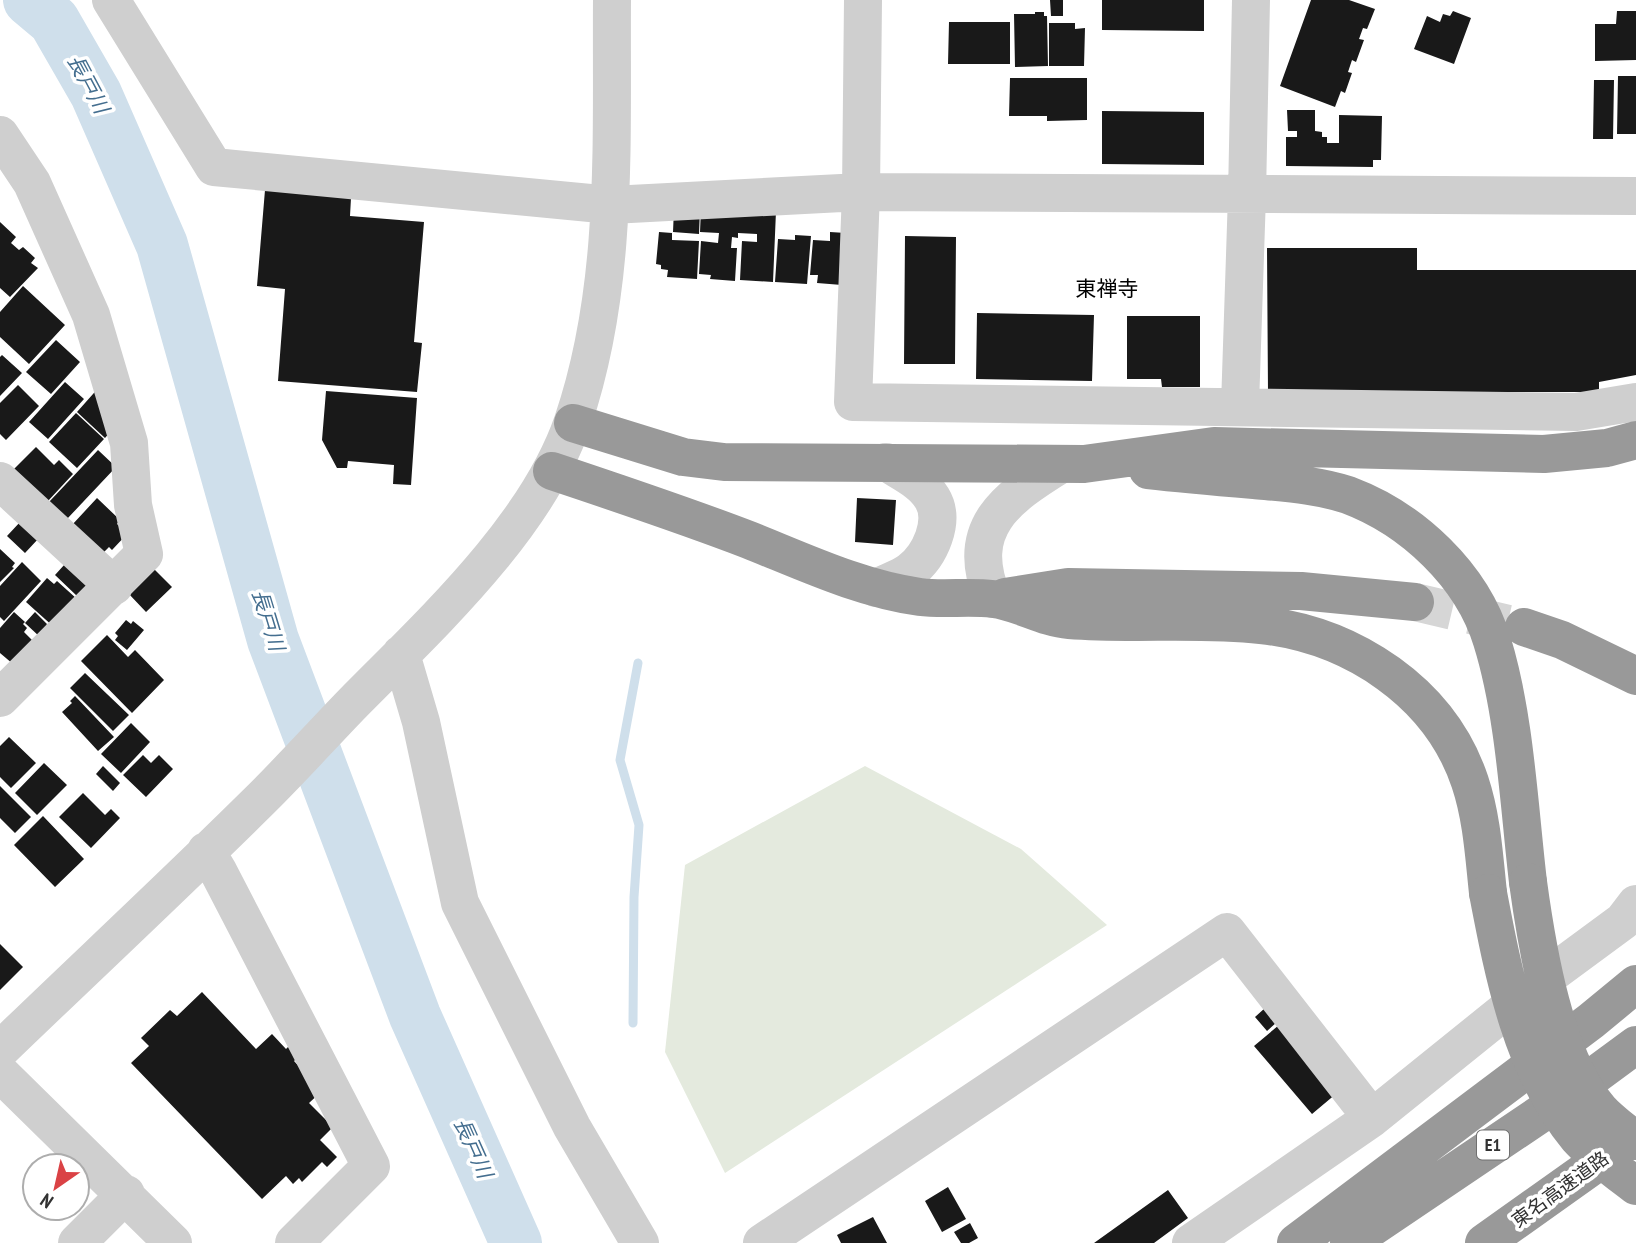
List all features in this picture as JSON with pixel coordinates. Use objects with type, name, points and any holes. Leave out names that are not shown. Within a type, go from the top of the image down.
[{"type":"highway","points":[[573,423],[683,457],[724,462],[1072,464],[1299,484],[1347,495],[1390,515],[1426,542],[1456,574],[1477,607],[1492,640],[1506,698],[1537,948],[1552,1006],[1575,1071],[1600,1109],[1636,1141]]},
{"type":"highway","points":[[1072,464],[1214,446],[1544,454],[1607,448],[1636,440]]},
{"type":"highway","points":[[552,471],[688,517],[876,588],[919,597],[993,599],[1068,587],[1301,591],[1415,602]]},
{"type":"highway","points":[[993,599],[1066,620],[1260,625],[1304,632],[1343,647],[1378,665],[1407,688],[1433,713],[1454,746],[1470,781],[1481,823],[1488,893],[1504,976],[1546,1093],[1579,1140],[1636,1186]]},
{"type":"highway","points":[[1524,627],[1562,640],[1636,676]]},
{"type":"highway","points":[[1296,1243],[1636,984]]},
{"type":"highway","name":"E1","points":[[1349,1243],[1564,1098],[1636,1045]]},
{"type":"highway","name":"東名高速道路","points":[[1497,1235],[1636,1135]]},
{"type":"highway","points":[[1497,1235],[1602,1182],[1636,1161]]},
{"type":"street","points":[[110,0],[215,167],[611,205],[861,192],[1636,196]]},
{"type":"street","points":[[0,1050],[256,804],[460,594],[512,529],[552,471],[573,423],[594,347],[601,302],[611,205],[612,0]]},
{"type":"street","points":[[863,0],[861,192],[853,402],[1576,412],[1636,402]]},
{"type":"street","points":[[1240,406],[1251,0]]},
{"type":"street","points":[[0,135],[32,183],[91,315],[129,443],[133,505],[144,554],[0,698]]},
{"type":"street","points":[[876,588],[910,571],[925,555],[934,538],[937,519],[933,499],[918,482],[886,462]]},
{"type":"street","points":[[993,599],[985,579],[982,559],[992,522],[1004,505],[1022,488],[1072,464]]},
{"type":"street","points":[[0,481],[114,586]]},
{"type":"street","points":[[401,654],[421,722],[460,903],[572,1127],[640,1243]]},
{"type":"street","points":[[206,851],[371,1166],[294,1243]]},
{"type":"street","points":[[1191,1243],[1372,1118],[1547,977],[1632,921]]},
{"type":"street","points":[[762,1243],[1227,932],[1372,1118]]},
{"type":"street","points":[[0,1073],[173,1243]]},
{"type":"street","points":[[77,1243],[126,1194]]},
{"type":"shaded area","points":[[865,766],[1021,849],[1107,925],[725,1173],[665,1052],[685,865]]},
{"type":"building","points":[[1050,0],[1063,0],[1063,16],[1051,16]]},
{"type":"building","points":[[1102,0],[1204,0],[1204,31],[1102,30]]},
{"type":"building","points":[[1311,0],[1349,0],[1375,9],[1367,29],[1363,28],[1359,39],[1364,40],[1356,62],[1352,60],[1348,72],[1352,73],[1345,93],[1341,91],[1335,107],[1280,86]]},
{"type":"building","points":[[1453,11],[1471,18],[1454,64],[1414,49],[1427,16],[1440,22],[1443,14],[1450,16]]},
{"type":"building","points":[[1617,11],[1636,11],[1636,60],[1595,61],[1595,24],[1616,24]]},
{"type":"building","points":[[1044,12],[1044,16],[1047,16],[1048,66],[1015,67],[1014,14]]},
{"type":"building","points":[[949,22],[1010,22],[1010,64],[948,64]]},
{"type":"building","points":[[1049,23],[1075,23],[1075,29],[1085,28],[1084,66],[1049,66]]},
{"type":"building","points":[[1618,76],[1636,76],[1636,134],[1617,134]]},
{"type":"building","points":[[1010,78],[1087,78],[1087,120],[1047,121],[1047,116],[1009,116]]},
{"type":"building","points":[[1594,80],[1614,80],[1613,139],[1593,139]]},
{"type":"building","points":[[1287,110],[1315,110],[1315,131],[1322,132],[1322,137],[1327,137],[1327,143],[1339,143],[1339,115],[1382,116],[1381,160],[1373,160],[1373,167],[1286,166],[1286,137],[1297,137],[1297,131],[1288,131]]},
{"type":"building","points":[[1102,111],[1204,112],[1204,165],[1102,164]]},
{"type":"building","points":[[265,190],[351,198],[350,216],[424,222],[414,342],[422,343],[417,392],[278,381],[285,289],[257,286]]},
{"type":"building","points":[[674,208],[700,209],[699,234],[673,232]]},
{"type":"building","points":[[701,208],[776,211],[773,282],[740,280],[742,241],[757,242],[757,234],[738,233],[738,238],[732,237],[731,248],[737,248],[735,281],[710,279],[711,275],[699,274],[701,241],[718,243],[719,233],[700,232]]},
{"type":"building","points":[[0,222],[16,237],[11,243],[19,250],[23,247],[35,258],[31,263],[38,268],[10,297],[0,288]]},
{"type":"building","points":[[659,232],[672,233],[672,240],[699,241],[697,279],[667,277],[668,270],[661,269],[661,265],[656,264]]},
{"type":"building","points":[[830,232],[846,233],[842,285],[817,283],[818,275],[810,275],[813,240],[830,241]]},
{"type":"building","points":[[795,235],[811,236],[807,284],[775,282],[778,239],[795,240]]},
{"type":"building","points":[[905,236],[956,237],[955,364],[904,364]]},
{"type":"building","points":[[1267,248],[1417,248],[1417,270],[1636,270],[1636,375],[1599,382],[1599,392],[1268,392]]},
{"type":"building","points":[[23,286],[65,325],[29,364],[0,337],[0,312]]},
{"type":"building","points":[[977,313],[1094,315],[1092,381],[976,379]]},
{"type":"building","points":[[1127,316],[1200,316],[1200,387],[1162,387],[1161,379],[1127,379]]},
{"type":"building","points":[[56,340],[80,362],[51,394],[26,372]]},
{"type":"building","points":[[2,355],[22,373],[0,396],[0,357]]},
{"type":"building","points":[[65,382],[84,399],[48,439],[29,422]]},
{"type":"building","points":[[18,385],[39,406],[6,440],[0,434],[0,403]]},
{"type":"building","points":[[101,385],[113,429],[105,438],[77,412]]},
{"type":"building","points":[[326,391],[417,398],[411,485],[393,484],[394,465],[348,461],[347,468],[337,468],[322,440]]},
{"type":"building","points":[[76,413],[104,439],[77,468],[49,442]]},
{"type":"building","points":[[36,447],[54,465],[59,460],[73,474],[48,501],[14,469]]},
{"type":"building","points":[[98,450],[116,467],[67,519],[49,502]]},
{"type":"building","points":[[97,498],[120,520],[117,524],[128,533],[112,550],[109,547],[103,553],[72,525]]},
{"type":"building","points":[[857,498],[896,500],[893,545],[855,542]]},
{"type":"building","points":[[21,521],[39,538],[25,553],[7,536]]},
{"type":"building","points":[[0,549],[15,563],[12,567],[14,568],[0,582]]},
{"type":"building","points":[[22,562],[41,581],[4,621],[0,617],[0,586]]},
{"type":"building","points":[[65,564],[87,586],[77,596],[55,575]]},
{"type":"building","points":[[154,569],[172,587],[146,612],[128,593]]},
{"type":"building","points":[[47,578],[54,584],[57,581],[77,599],[55,628],[26,602]]},
{"type":"building","points":[[14,612],[25,622],[23,624],[27,628],[24,632],[35,643],[13,664],[0,653],[0,628]]},
{"type":"building","points":[[35,612],[47,624],[41,638],[25,623]]},
{"type":"building","points":[[126,620],[131,624],[133,621],[144,630],[127,650],[115,640],[118,636],[115,633]]},
{"type":"building","points":[[107,635],[128,657],[135,650],[164,680],[132,713],[81,661]]},
{"type":"building","points":[[85,673],[129,715],[113,731],[70,688]]},
{"type":"building","points":[[75,696],[114,737],[98,751],[62,712]]},
{"type":"building","points":[[131,723],[150,742],[121,773],[101,754]]},
{"type":"building","points":[[9,737],[36,763],[11,788],[0,777],[0,746]]},
{"type":"building","points":[[143,755],[151,763],[159,755],[173,769],[146,797],[123,775]]},
{"type":"building","points":[[44,763],[67,785],[37,815],[15,793]]},
{"type":"building","points":[[103,766],[120,783],[113,791],[96,774]]},
{"type":"building","points":[[0,786],[31,817],[15,833],[0,818]]},
{"type":"building","points":[[83,793],[105,815],[111,809],[120,818],[91,848],[59,817]]},
{"type":"building","points":[[43,816],[84,859],[55,887],[14,845]]},
{"type":"building","points":[[0,944],[23,967],[0,990]]},
{"type":"building","points":[[202,992],[256,1049],[272,1034],[286,1049],[290,1045],[300,1055],[294,1061],[322,1091],[309,1103],[333,1127],[320,1140],[337,1157],[327,1167],[322,1162],[302,1182],[299,1178],[293,1184],[286,1176],[262,1199],[131,1063],[149,1046],[141,1038],[170,1010],[177,1016]]},
{"type":"building","points":[[1265,1008],[1277,1022],[1267,1031],[1255,1017]]},
{"type":"building","points":[[1279,1025],[1337,1093],[1312,1114],[1254,1046]]},
{"type":"building","points":[[948,1187],[966,1219],[942,1232],[925,1201]]},
{"type":"building","points":[[1168,1190],[1188,1218],[1154,1243],[1094,1243]]},
{"type":"building","points":[[873,1217],[887,1243],[841,1243],[837,1235]]},
{"type":"building","points":[[970,1223],[978,1238],[969,1243],[961,1243],[954,1232]]},
{"type":"waterway","name":"長戸川","points":[[29,0],[54,21],[96,94],[162,245],[273,640],[415,1016],[516,1243]]},
{"type":"waterway","points":[[633,1023],[634,897],[639,825],[620,760],[638,663]]},
{"type":"tunnel","points":[[1415,602],[1509,624]]},
{"type":"district","name":"東禅寺","points":[[1107,289]]}]
